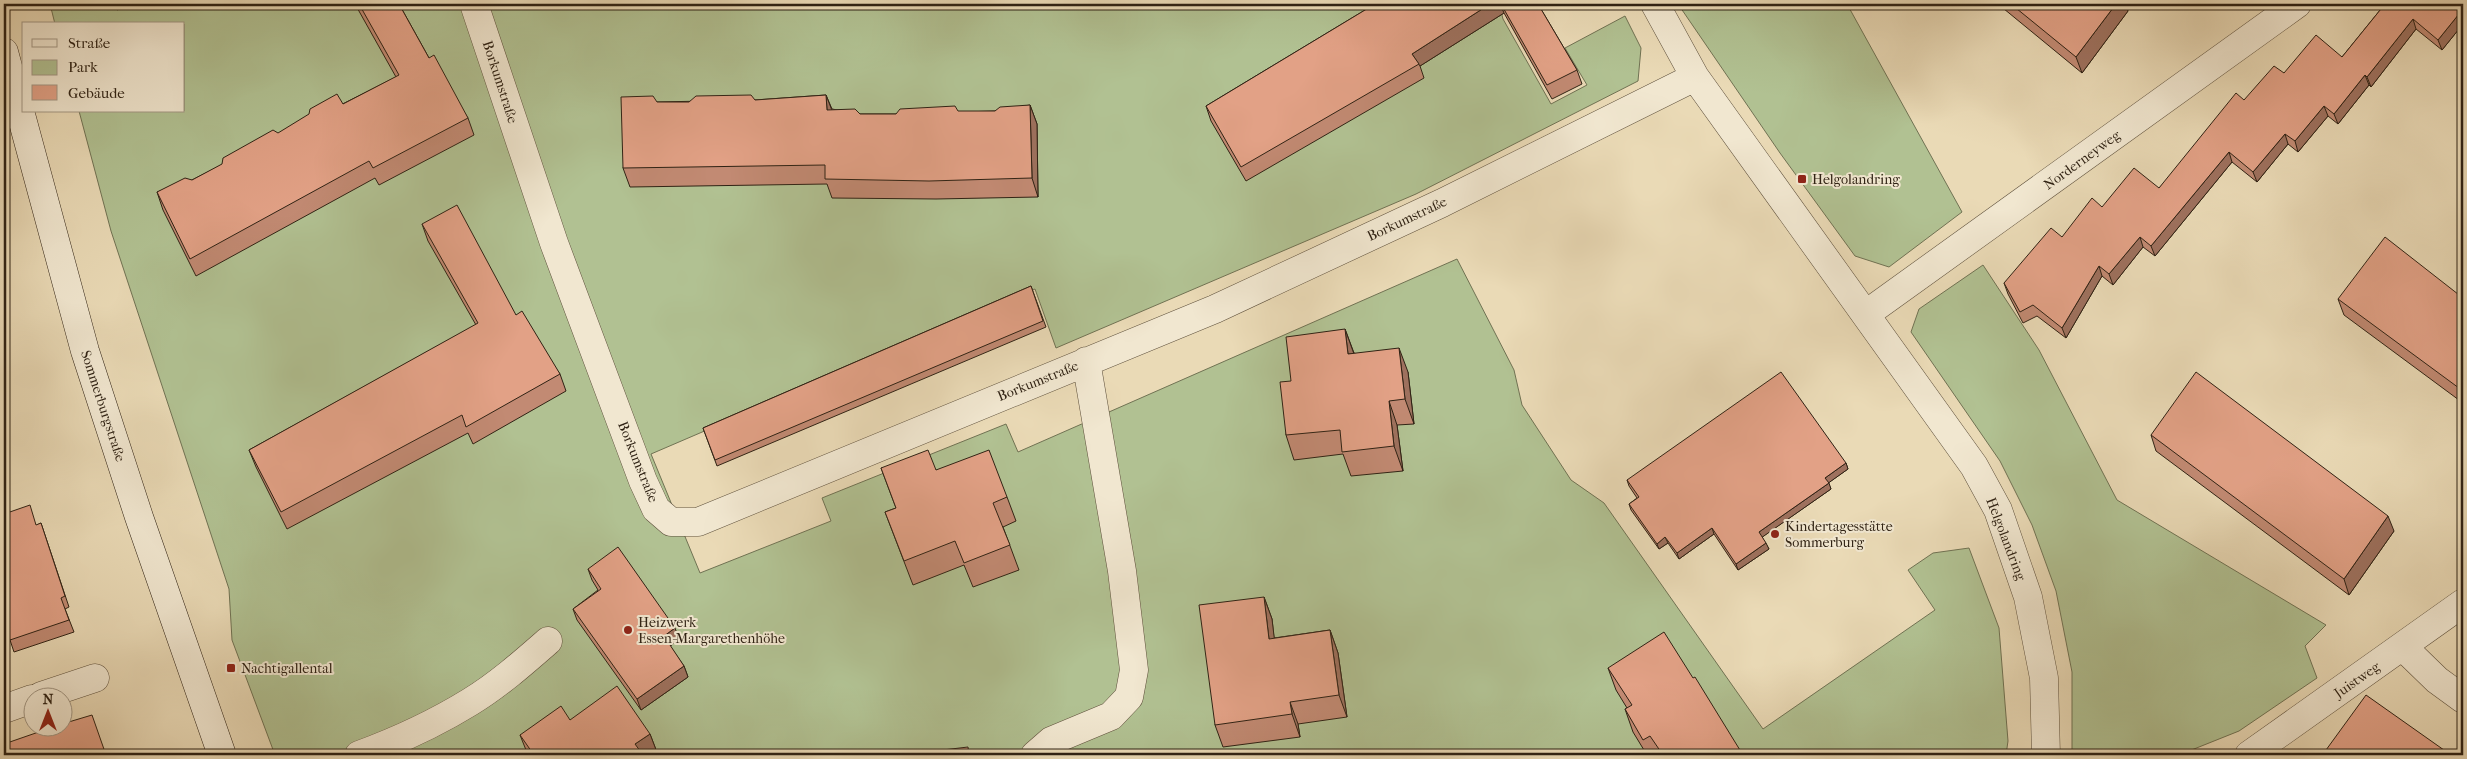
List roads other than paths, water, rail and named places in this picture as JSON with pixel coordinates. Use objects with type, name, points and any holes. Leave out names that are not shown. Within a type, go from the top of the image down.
[{"type":"street","name":"Borkumstraße","points":[[474,4],[554,243],[643,481],[656,509],[671,522],[698,522],[1224,305],[1442,203],[1695,77]]},
{"type":"street","name":"Helgolandring","points":[[1655,4],[1695,77],[1974,466],[1998,510],[2028,597],[2044,678],[2046,755]]},
{"type":"street","name":"Norderneyweg","points":[[1866,314],[2297,4]]},
{"type":"street","name":"Sommerburgstraße","points":[[4,52],[85,350],[136,509],[222,755]]},
{"type":"street","name":"Borkumstraße","points":[[1035,755],[1051,741],[1111,716],[1129,697],[1134,670],[1122,571],[1086,362]]},
{"type":"street","name":"Juistweg","points":[[2249,755],[2463,603]]},
{"type":"street","points":[[359,755],[382,746],[470,702],[519,666],[548,641]]},
{"type":"street","points":[[2403,647],[2437,680],[2463,699]]},
{"type":"street","points":[[71,686],[95,678]]},
{"type":"street","points":[[4,709],[22,703]]},
{"type":"place","name":"Helgolandring","points":[[1802,179]]},
{"type":"place","name":"Kindertagesstätte Sommerburg","points":[[1775,534]]},
{"type":"place","name":"Heizwerk Essen-Margarethenhöhe","points":[[628,630]]},
{"type":"place","name":"Nachtigallental","points":[[231,668]]}]
